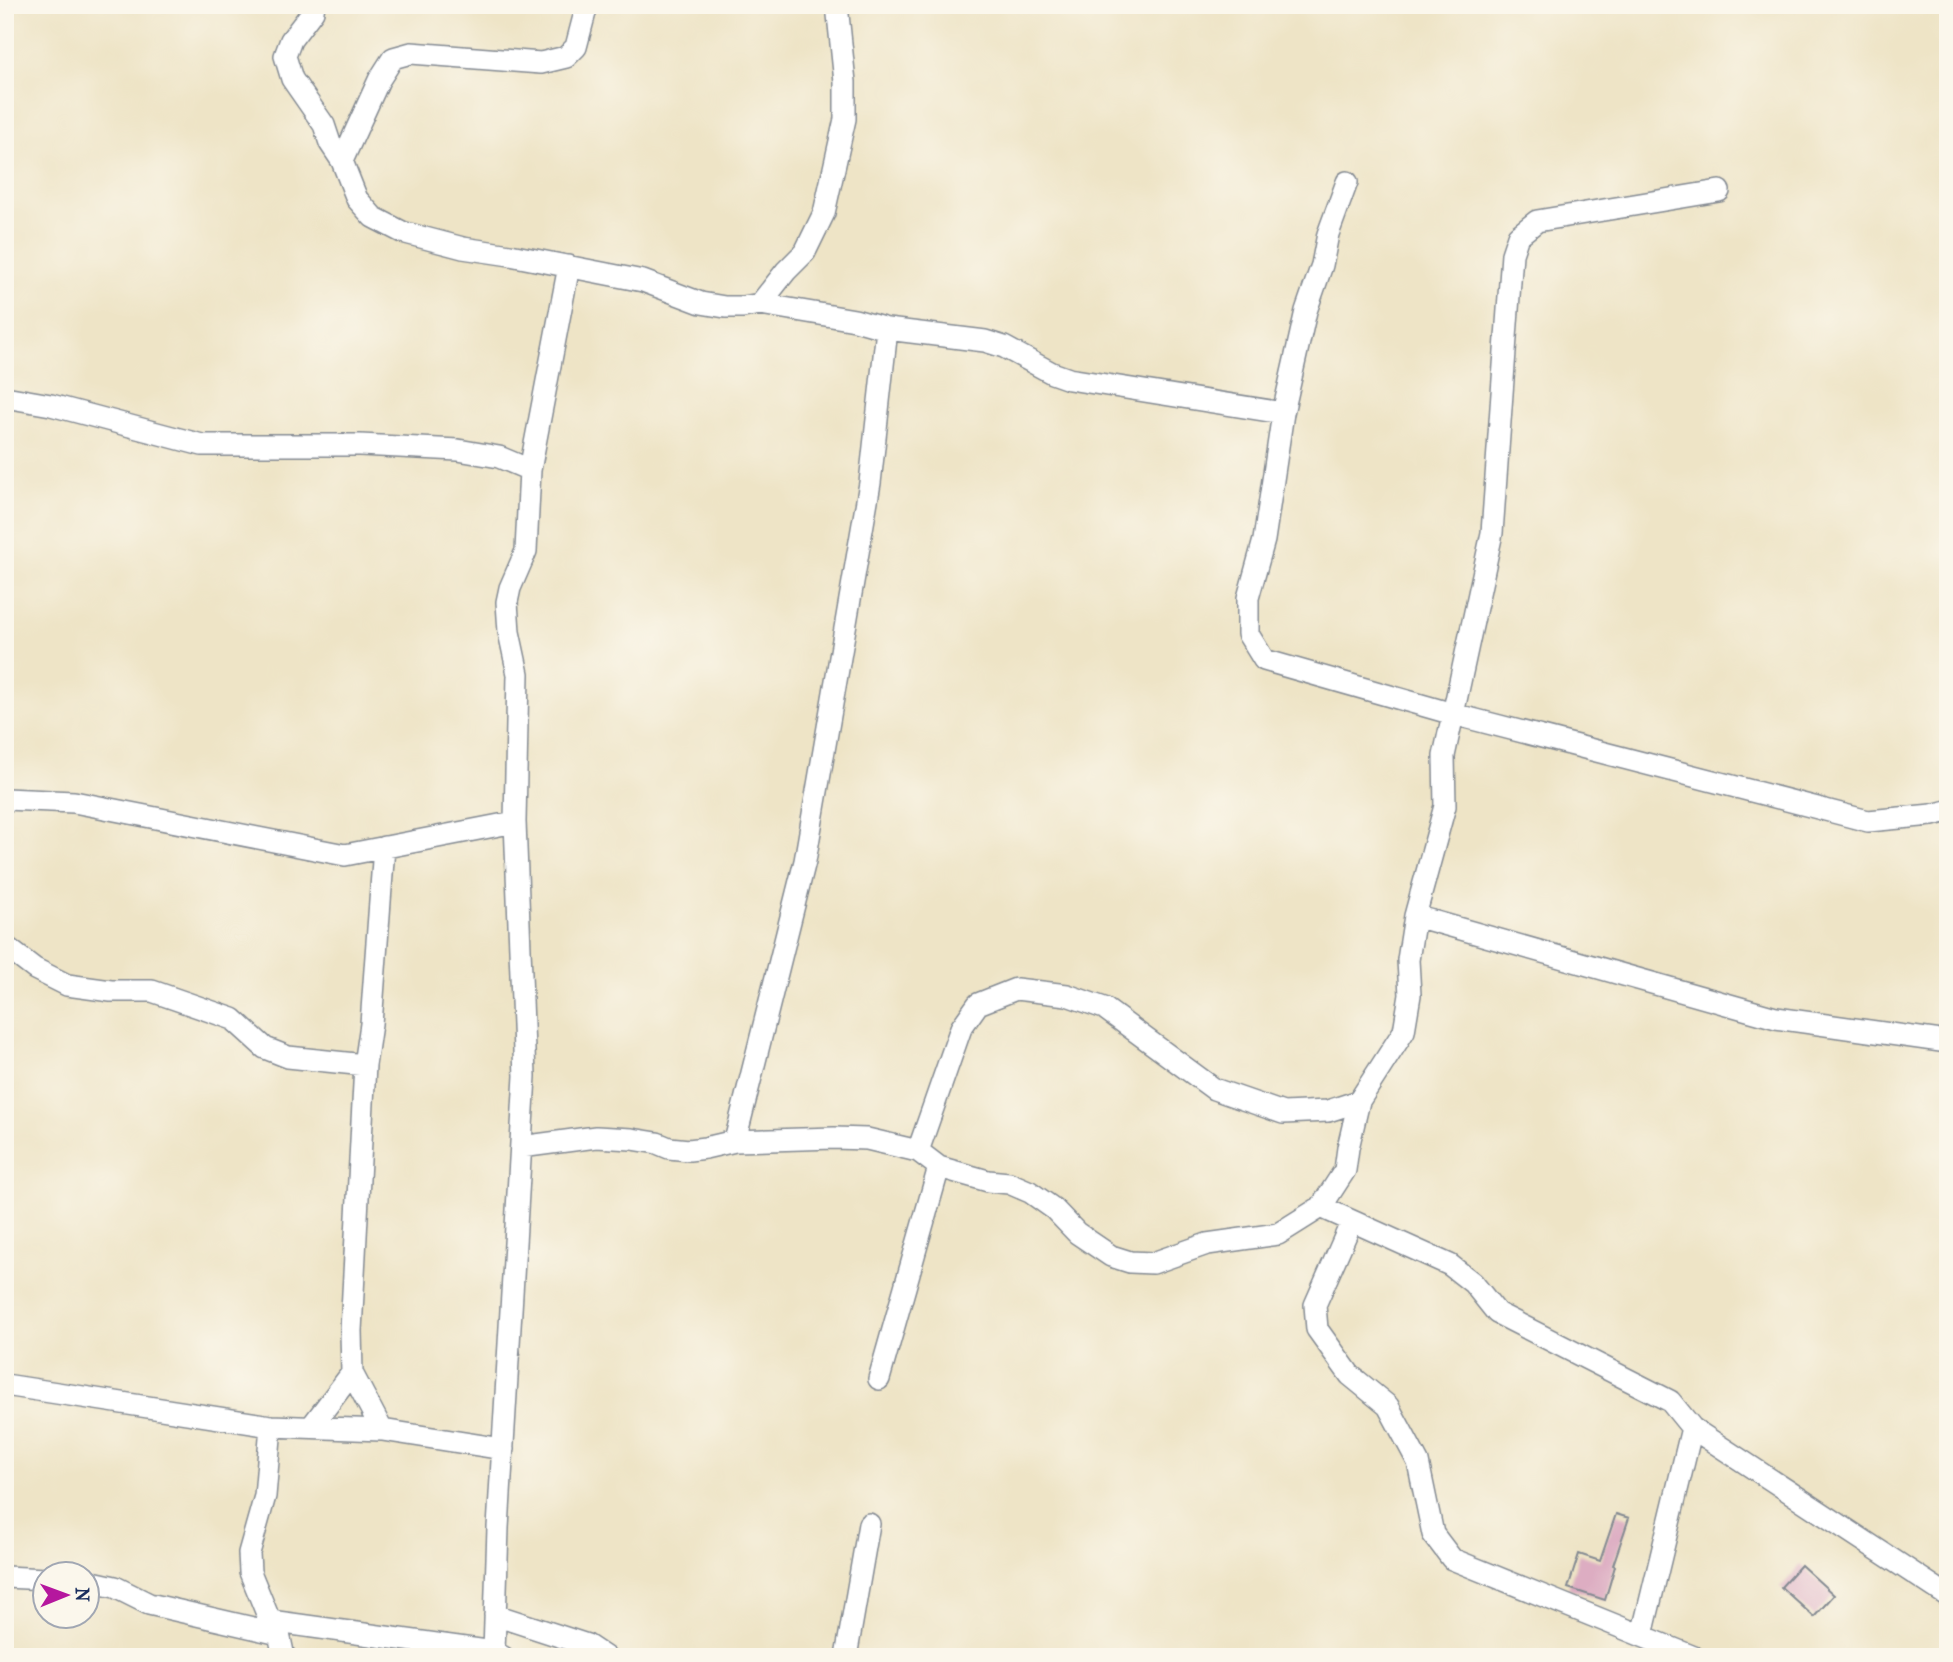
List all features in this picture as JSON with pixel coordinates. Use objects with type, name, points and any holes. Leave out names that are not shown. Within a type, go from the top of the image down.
[{"type":"street","points":[[314,5],[313,11],[291,40],[285,56],[292,79],[324,125],[357,199],[373,217],[402,232],[463,248],[510,254],[643,281],[701,303],[725,307],[760,304],[855,320],[887,329],[985,341],[1004,347],[1052,373],[1069,379],[1283,413]]},
{"type":"street","points":[[342,162],[379,80],[394,58],[411,53],[541,63],[566,57],[576,47],[587,5]]},
{"type":"street","points":[[760,304],[805,251],[824,213],[845,119],[845,82],[837,5]]},
{"type":"street","points":[[1347,182],[1328,234],[1322,265],[1307,311],[1283,413],[1264,540],[1248,598],[1248,634],[1264,660],[1453,714],[1868,821],[1948,811]]},
{"type":"street","points":[[521,1147],[596,1136],[632,1139],[689,1150],[735,1142],[867,1139],[918,1151],[939,1167],[988,1181],[1009,1183],[1030,1192],[1054,1209],[1077,1233],[1111,1256],[1130,1262],[1153,1263],[1207,1244],[1278,1234],[1321,1207],[1345,1170],[1359,1101],[1404,1031],[1410,995],[1408,960],[1415,916],[1445,806],[1444,755],[1492,533],[1512,254],[1518,236],[1537,221],[1719,191]]},
{"type":"street","points":[[102,1584],[115,1587],[149,1604],[275,1628],[498,1655],[495,1615],[525,1076],[515,822],[518,674],[509,632],[507,602],[510,587],[526,551],[530,470],[569,266]]},
{"type":"street","points":[[735,1142],[805,861],[870,484],[887,329]]},
{"type":"street","points":[[5,397],[51,405],[202,445],[360,445],[458,450],[499,457],[530,470]]},
{"type":"street","points":[[5,799],[74,802],[345,855],[515,822]]},
{"type":"street","points":[[382,1430],[352,1373],[351,1331],[365,1065],[384,847]]},
{"type":"street","points":[[1415,916],[1776,1018],[1948,1042]]},
{"type":"street","points":[[5,946],[35,969],[66,985],[111,991],[152,991],[233,1019],[265,1048],[288,1057],[365,1065]]},
{"type":"street","points":[[918,1151],[961,1028],[978,1004],[1016,989],[1068,995],[1104,1008],[1214,1089],[1283,1113],[1328,1111],[1359,1101]]},
{"type":"street","points":[[879,1379],[939,1167]]},
{"type":"street","points":[[1321,1207],[1450,1265],[1473,1283],[1497,1313],[1670,1401],[1692,1428],[1948,1596]]},
{"type":"street","points":[[1352,1221],[1315,1305],[1317,1329],[1350,1375],[1388,1406],[1418,1462],[1433,1534],[1452,1559],[1643,1635],[1681,1654]]},
{"type":"street","points":[[311,1427],[352,1373]]},
{"type":"street","points":[[5,1385],[271,1426],[382,1430],[503,1449]]},
{"type":"street","points":[[271,1426],[265,1496],[249,1553],[250,1573],[275,1628],[284,1657]]},
{"type":"street","points":[[1643,1635],[1692,1428]]},
{"type":"street","points":[[846,1657],[869,1524]]},
{"type":"street","points":[[5,1577],[32,1578]]},
{"type":"street","points":[[495,1615],[587,1645],[605,1657]]},
{"type":"building","points":[[1616,1514],[1629,1518],[1613,1565],[1615,1566],[1605,1600],[1568,1588],[1579,1554],[1600,1561]]},
{"type":"building","points":[[1801,1565],[1834,1595],[1814,1617],[1781,1587]]}]
